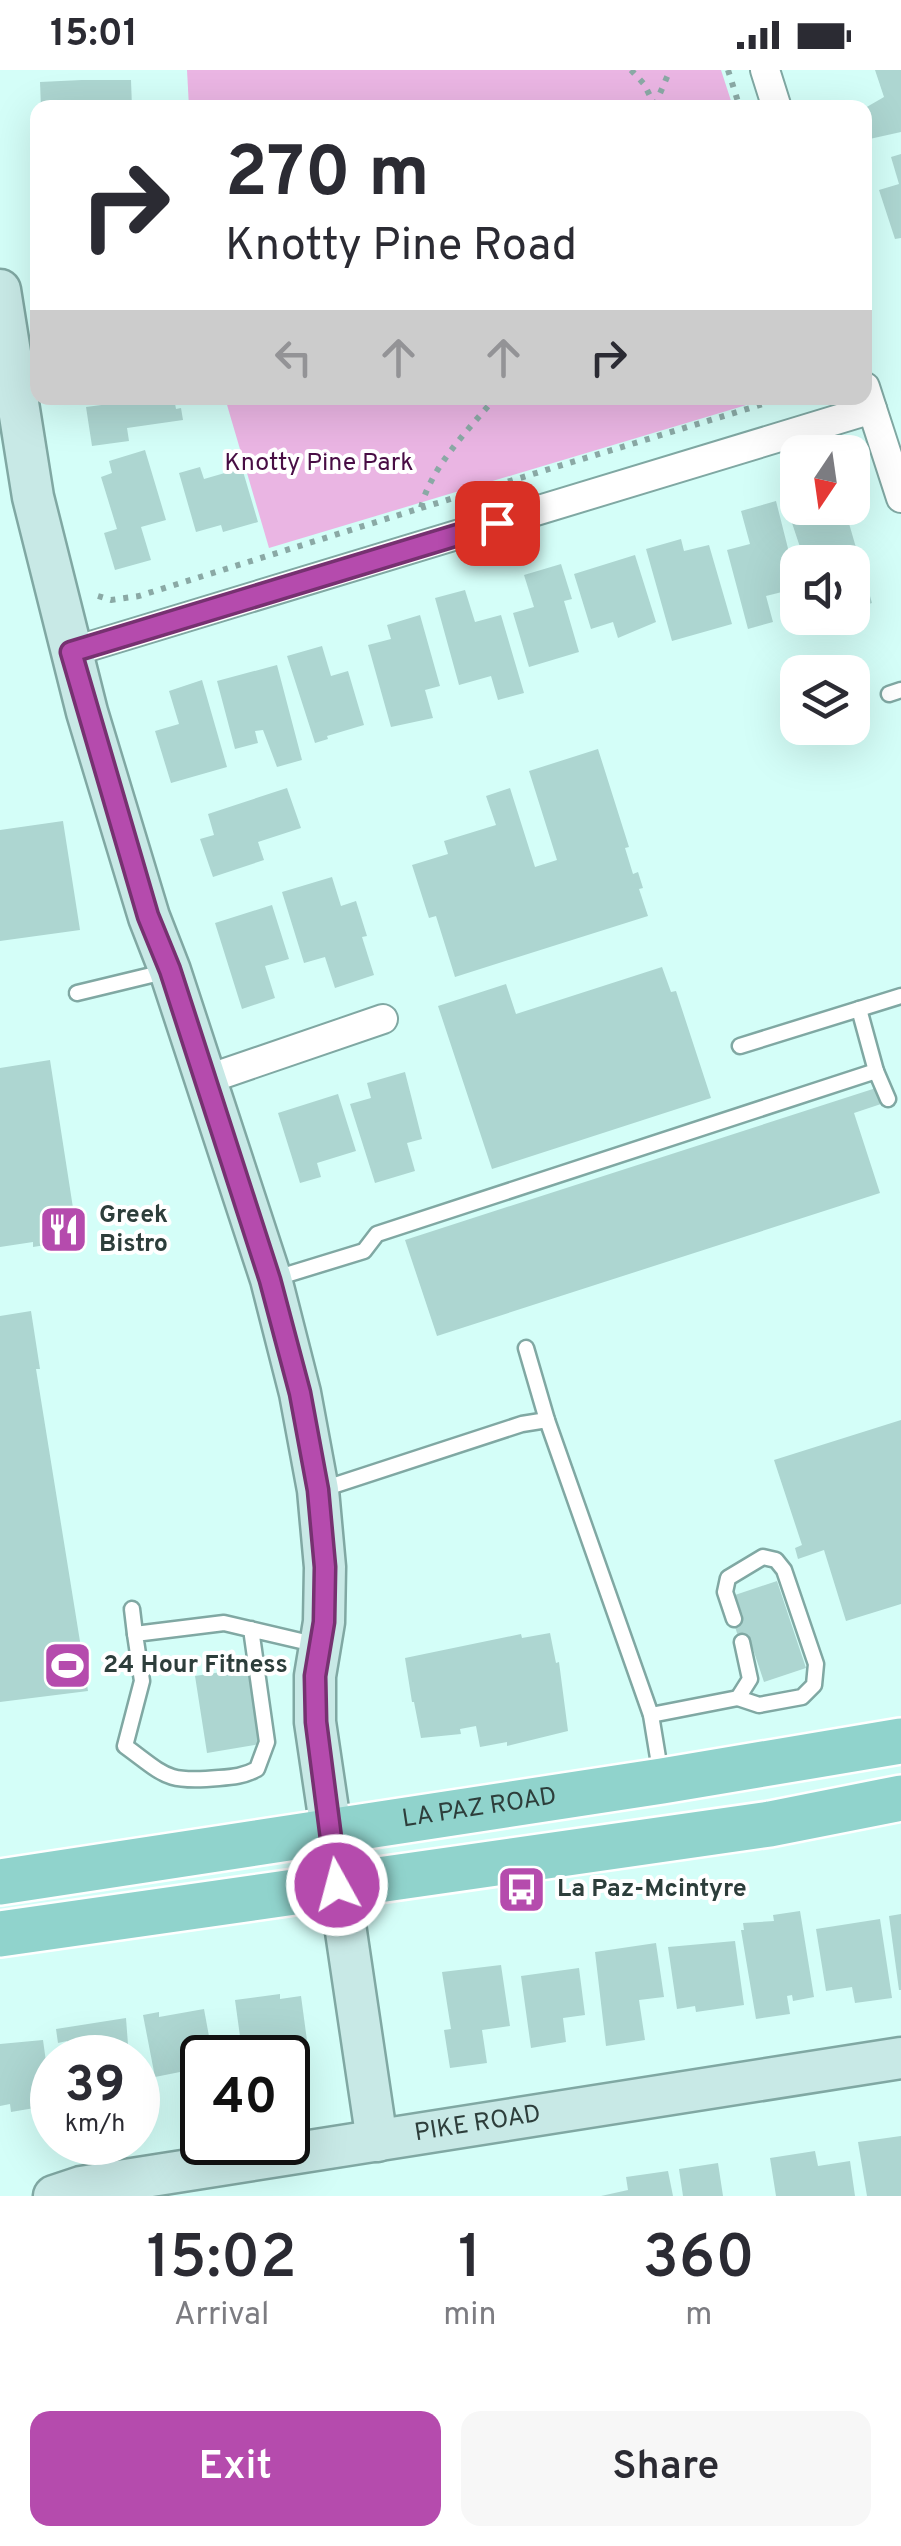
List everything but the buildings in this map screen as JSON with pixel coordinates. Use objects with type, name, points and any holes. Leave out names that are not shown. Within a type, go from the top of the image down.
[{"type":"main road","name":"LA PAZ ROAD","points":[[0,1882],[901,1741]]},
{"type":"main road","points":[[0,1934],[770,1824],[901,1798]]},
{"type":"street","points":[[765,70],[774,100]]},
{"type":"street","points":[[0,290],[33,497],[71,652],[148,916],[170,970],[270,1280],[300,1393],[318,1490],[325,1567],[315,1676],[316,1722],[376,2141]]},
{"type":"street","points":[[71,652],[846,405]]},
{"type":"street","points":[[870,405],[901,498]]},
{"type":"street","points":[[205,1080],[383,1019]]},
{"type":"street","name":"PIKE ROAD","points":[[54,2196],[81,2187],[901,2058]]},
{"type":"lane","points":[[77,993],[170,970]]},
{"type":"lane","points":[[740,1046],[901,996]]},
{"type":"lane","points":[[859,1009],[876,1072],[888,1099]]},
{"type":"lane","points":[[270,1280],[364,1252],[377,1234],[876,1072]]},
{"type":"lane","points":[[526,1348],[651,1715],[662,1781]]},
{"type":"lane","points":[[318,1490],[522,1424],[548,1420]]},
{"type":"lane","points":[[651,1715],[738,1698],[758,1705],[802,1698],[814,1684],[816,1664],[784,1570],[776,1560],[763,1557],[728,1578],[725,1592],[734,1619]]},
{"type":"lane","points":[[132,1609],[142,1681],[125,1746],[182,1782],[245,1775],[257,1770],[267,1742],[251,1629]]},
{"type":"lane","points":[[135,1634],[224,1623],[320,1646]]},
{"type":"lane","points":[[738,1698],[750,1678],[742,1642]]},
{"type":"path","points":[[631,70],[653,100]]},
{"type":"path","points":[[658,100],[670,70]]},
{"type":"path","points":[[728,70],[737,100]]},
{"type":"path","points":[[422,508],[424,493],[490,405]]},
{"type":"path","points":[[98,596],[111,600],[139,596],[760,405]]},
{"type":"green space","points":[[187,70],[721,70],[731,100],[189,100]]},
{"type":"green space","name":"Knotty Pine Park","points":[[227,405],[747,405],[269,548]]},
{"type":"place","name":"Greek Bistro","points":[[64,1230]]},
{"type":"place","name":"24 Hour Fitness","points":[[68,1666]]},
{"type":"place","name":"La Paz-Mcintyre","points":[[522,1890]]},
{"type":"route","points":[[337,1885],[316,1722],[315,1676],[324,1622],[325,1567],[318,1490],[300,1393],[270,1280],[170,970],[148,916],[71,652],[497,523]]}]
